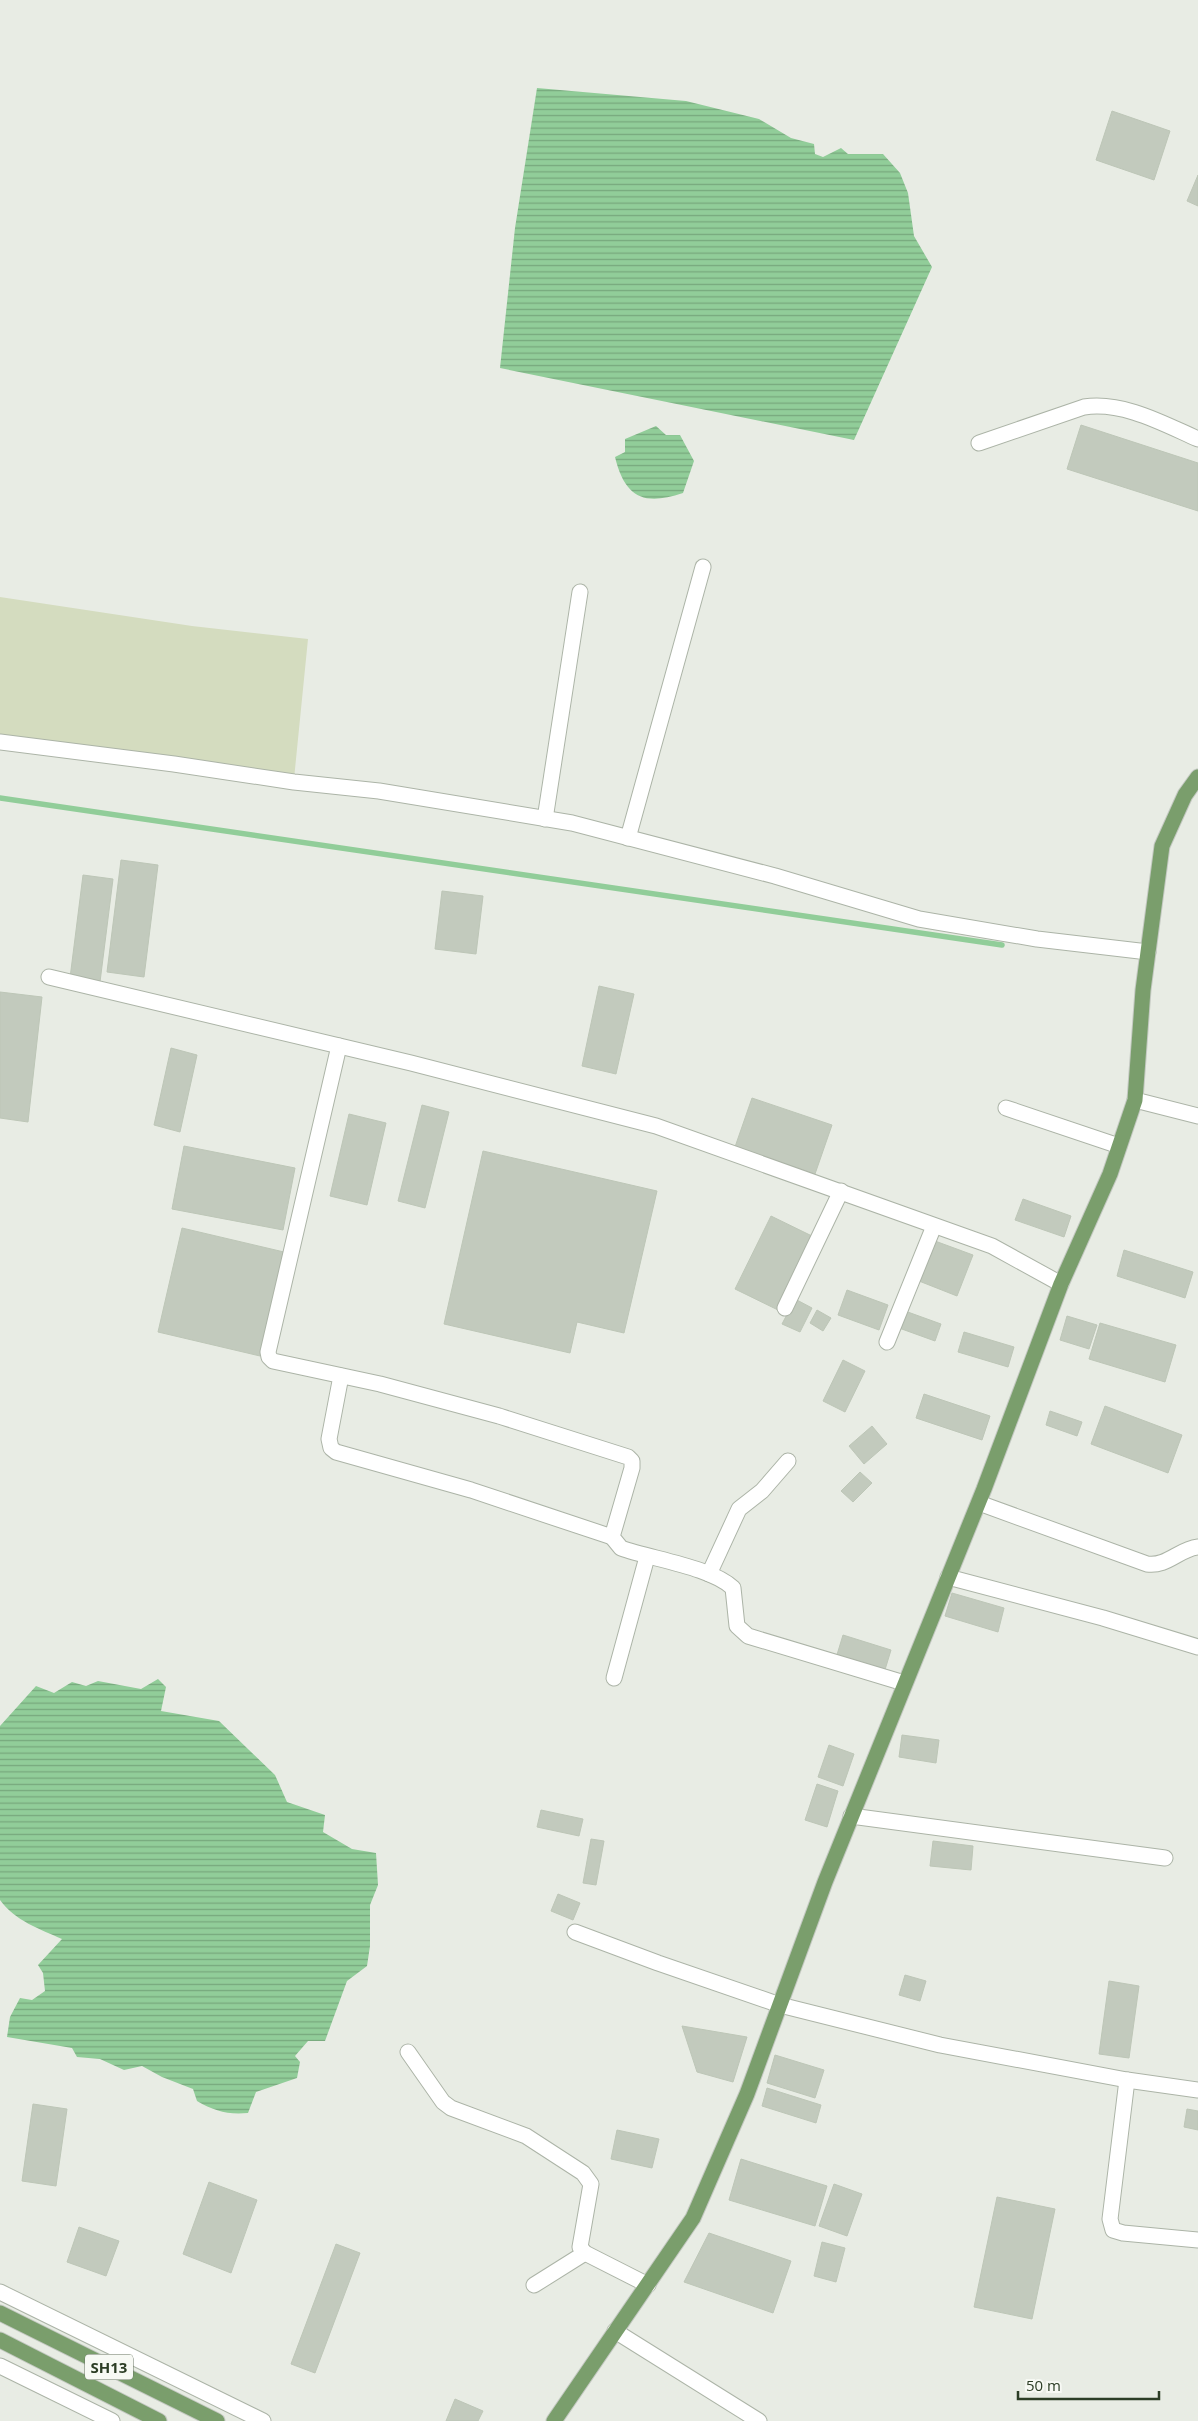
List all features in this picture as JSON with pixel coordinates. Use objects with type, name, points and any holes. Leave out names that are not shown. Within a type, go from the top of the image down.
[{"type":"main road","points":[[554,2421],[693,2218],[747,2094],[851,1816],[979,1503],[1061,1284],[1110,1174],[1135,1100],[1149,931],[1162,846],[1185,795],[1198,777]]},
{"type":"main road","name":"SH13","points":[[0,2313],[217,2421]]},
{"type":"main road","name":"SH13","points":[[0,2340],[158,2421]]},
{"type":"street","points":[[979,443],[1084,406],[1099,404],[1138,414],[1198,440]]},
{"type":"street","points":[[628,838],[703,567]]},
{"type":"street","points":[[545,819],[580,592]]},
{"type":"street","points":[[0,742],[174,764],[294,782],[379,790],[545,819],[628,838],[775,876],[919,919],[1037,939],[1148,952]]},
{"type":"street","points":[[49,977],[338,1046],[656,1126],[992,1246],[1061,1284]]},
{"type":"street","points":[[338,1046],[268,1352],[269,1357],[273,1361],[341,1376],[499,1416],[628,1457],[632,1462],[632,1468],[612,1537]]},
{"type":"street","points":[[1135,1100],[1198,1116]]},
{"type":"street","points":[[1006,1108],[1119,1146]]},
{"type":"street","points":[[785,1308],[841,1191]]},
{"type":"street","points":[[887,1342],[934,1226]]},
{"type":"street","points":[[341,1376],[329,1438],[331,1448],[336,1452],[471,1490],[612,1537],[621,1548],[709,1574],[728,1582],[733,1588],[737,1626],[748,1636],[904,1683]]},
{"type":"street","points":[[709,1574],[739,1510],[762,1491],[788,1461]]},
{"type":"street","points":[[979,1503],[1147,1564],[1155,1565],[1189,1548],[1198,1547]]},
{"type":"street","points":[[614,1678],[647,1556]]},
{"type":"street","points":[[948,1577],[1103,1618],[1198,1647]]},
{"type":"street","points":[[851,1816],[1165,1858]]},
{"type":"street","points":[[575,1932],[780,2005],[940,2046],[1127,2080],[1198,2090]]},
{"type":"street","points":[[408,2052],[444,2102],[451,2108],[526,2136],[583,2172],[591,2184],[580,2247],[585,2253],[648,2285]]},
{"type":"street","points":[[1127,2080],[1110,2219],[1113,2230],[1123,2233],[1198,2240]]},
{"type":"street","points":[[534,2285],[585,2253]]},
{"type":"street","points":[[0,2292],[263,2421]]},
{"type":"street","points":[[615,2331],[759,2421]]},
{"type":"street","points":[[0,2367],[112,2421]]},
{"type":"shaded area","points":[[537,88],[686,101],[759,119],[791,138],[814,144],[815,154],[823,157],[841,148],[848,154],[883,154],[900,173],[908,193],[914,236],[932,267],[854,440],[500,368],[515,228]]},
{"type":"shaded area","points":[[656,426],[666,435],[680,435],[694,461],[683,493],[657,499],[638,495],[631,490],[624,482],[615,457],[625,452],[625,439]]},
{"type":"shaded area","points":[[0,597],[192,626],[308,639],[294,779],[0,741]]},
{"type":"shaded area","points":[[158,1679],[166,1687],[161,1711],[219,1721],[275,1775],[287,1802],[325,1815],[323,1832],[352,1849],[376,1853],[378,1885],[370,1905],[370,1946],[367,1966],[347,1981],[325,2041],[308,2041],[295,2056],[300,2062],[297,2078],[256,2092],[248,2113],[221,2112],[209,2107],[197,2101],[193,2089],[162,2077],[142,2066],[124,2070],[100,2059],[77,2057],[72,2048],[7,2037],[10,2017],[20,1998],[32,2000],[45,1991],[43,1973],[38,1965],[62,1939],[20,1919],[0,1900],[0,1726],[36,1686],[54,1693],[72,1682],[86,1686],[98,1681],[141,1689]]},
{"type":"building","points":[[1112,111],[1170,131],[1154,180],[1096,160]]},
{"type":"building","points":[[1198,175],[1198,206],[1187,201]]},
{"type":"building","points":[[1081,425],[1198,463],[1198,511],[1067,469]]},
{"type":"building","points":[[121,860],[158,865],[144,977],[107,972]]},
{"type":"building","points":[[83,875],[113,879],[100,982],[70,978]]},
{"type":"building","points":[[442,891],[483,896],[476,954],[435,949]]},
{"type":"building","points":[[599,986],[634,994],[616,1074],[582,1066]]},
{"type":"building","points":[[0,992],[42,997],[28,1122],[0,1118]]},
{"type":"building","points":[[171,1048],[197,1055],[180,1132],[154,1125]]},
{"type":"building","points":[[752,1098],[832,1125],[815,1174],[735,1147]]},
{"type":"building","points":[[422,1105],[449,1112],[425,1208],[398,1201]]},
{"type":"building","points":[[349,1114],[386,1123],[367,1205],[330,1196]]},
{"type":"building","points":[[184,1146],[295,1168],[283,1230],[172,1209]]},
{"type":"building","points":[[483,1151],[657,1191],[624,1333],[577,1322],[570,1353],[444,1324]]},
{"type":"building","points":[[1023,1199],[1071,1216],[1064,1237],[1015,1220]]},
{"type":"building","points":[[771,1216],[814,1237],[778,1310],[735,1289]]},
{"type":"building","points":[[182,1228],[284,1252],[260,1356],[158,1332]]},
{"type":"building","points":[[935,1241],[973,1255],[957,1296],[919,1281]]},
{"type":"building","points":[[1124,1250],[1193,1272],[1185,1298],[1117,1276]]},
{"type":"building","points":[[847,1290],[888,1305],[879,1330],[838,1315]]},
{"type":"building","points":[[795,1299],[812,1308],[800,1332],[782,1324]]},
{"type":"building","points":[[817,1310],[831,1318],[823,1331],[810,1323]]},
{"type":"building","points":[[905,1311],[941,1324],[935,1341],[899,1328]]},
{"type":"building","points":[[1067,1316],[1097,1325],[1089,1349],[1060,1340]]},
{"type":"building","points":[[1100,1323],[1176,1345],[1165,1382],[1089,1359]]},
{"type":"building","points":[[964,1332],[1014,1347],[1008,1367],[958,1352]]},
{"type":"building","points":[[843,1360],[865,1371],[845,1412],[823,1401]]},
{"type":"building","points":[[924,1394],[990,1416],[982,1440],[916,1418]]},
{"type":"building","points":[[1105,1406],[1182,1435],[1168,1473],[1091,1444]]},
{"type":"building","points":[[1050,1411],[1082,1422],[1077,1436],[1046,1425]]},
{"type":"building","points":[[872,1426],[887,1444],[864,1464],[849,1446]]},
{"type":"building","points":[[860,1472],[872,1483],[853,1502],[841,1491]]},
{"type":"building","points":[[952,1593],[1004,1608],[998,1632],[945,1616]]},
{"type":"building","points":[[843,1635],[891,1650],[884,1673],[836,1658]]},
{"type":"building","points":[[902,1735],[939,1740],[936,1763],[899,1757]]},
{"type":"building","points":[[829,1745],[854,1754],[843,1786],[818,1777]]},
{"type":"building","points":[[817,1784],[838,1791],[827,1827],[805,1820]]},
{"type":"building","points":[[541,1810],[583,1819],[579,1836],[537,1827]]},
{"type":"building","points":[[591,1839],[604,1841],[596,1885],[583,1883]]},
{"type":"building","points":[[933,1841],[973,1846],[971,1870],[930,1866]]},
{"type":"building","points":[[558,1894],[580,1903],[573,1920],[551,1911]]},
{"type":"building","points":[[905,1975],[926,1981],[920,2001],[899,1995]]},
{"type":"building","points":[[1109,1981],[1139,1986],[1129,2058],[1099,2054]]},
{"type":"building","points":[[682,2026],[747,2037],[733,2082],[697,2072]]},
{"type":"building","points":[[775,2055],[824,2070],[815,2098],[767,2083]]},
{"type":"building","points":[[767,2088],[821,2105],[816,2123],[762,2106]]},
{"type":"building","points":[[33,2104],[67,2109],[56,2186],[22,2181]]},
{"type":"building","points":[[1187,2109],[1198,2111],[1198,2130],[1184,2127]]},
{"type":"building","points":[[617,2130],[659,2139],[652,2168],[611,2159]]},
{"type":"building","points":[[741,2159],[827,2186],[815,2226],[729,2200]]},
{"type":"building","points":[[209,2182],[257,2200],[231,2273],[183,2254]]},
{"type":"building","points":[[834,2184],[862,2194],[847,2236],[819,2226]]},
{"type":"building","points":[[997,2197],[1055,2209],[1032,2319],[974,2307]]},
{"type":"building","points":[[79,2227],[119,2241],[106,2276],[67,2262]]},
{"type":"building","points":[[709,2233],[791,2261],[773,2313],[684,2282]]},
{"type":"building","points":[[822,2242],[845,2248],[836,2282],[814,2276]]},
{"type":"building","points":[[336,2244],[360,2253],[315,2373],[291,2364]]},
{"type":"building","points":[[455,2399],[483,2411],[478,2421],[446,2421]]},
{"type":"waterway","points":[[0,798],[1002,945]]}]
